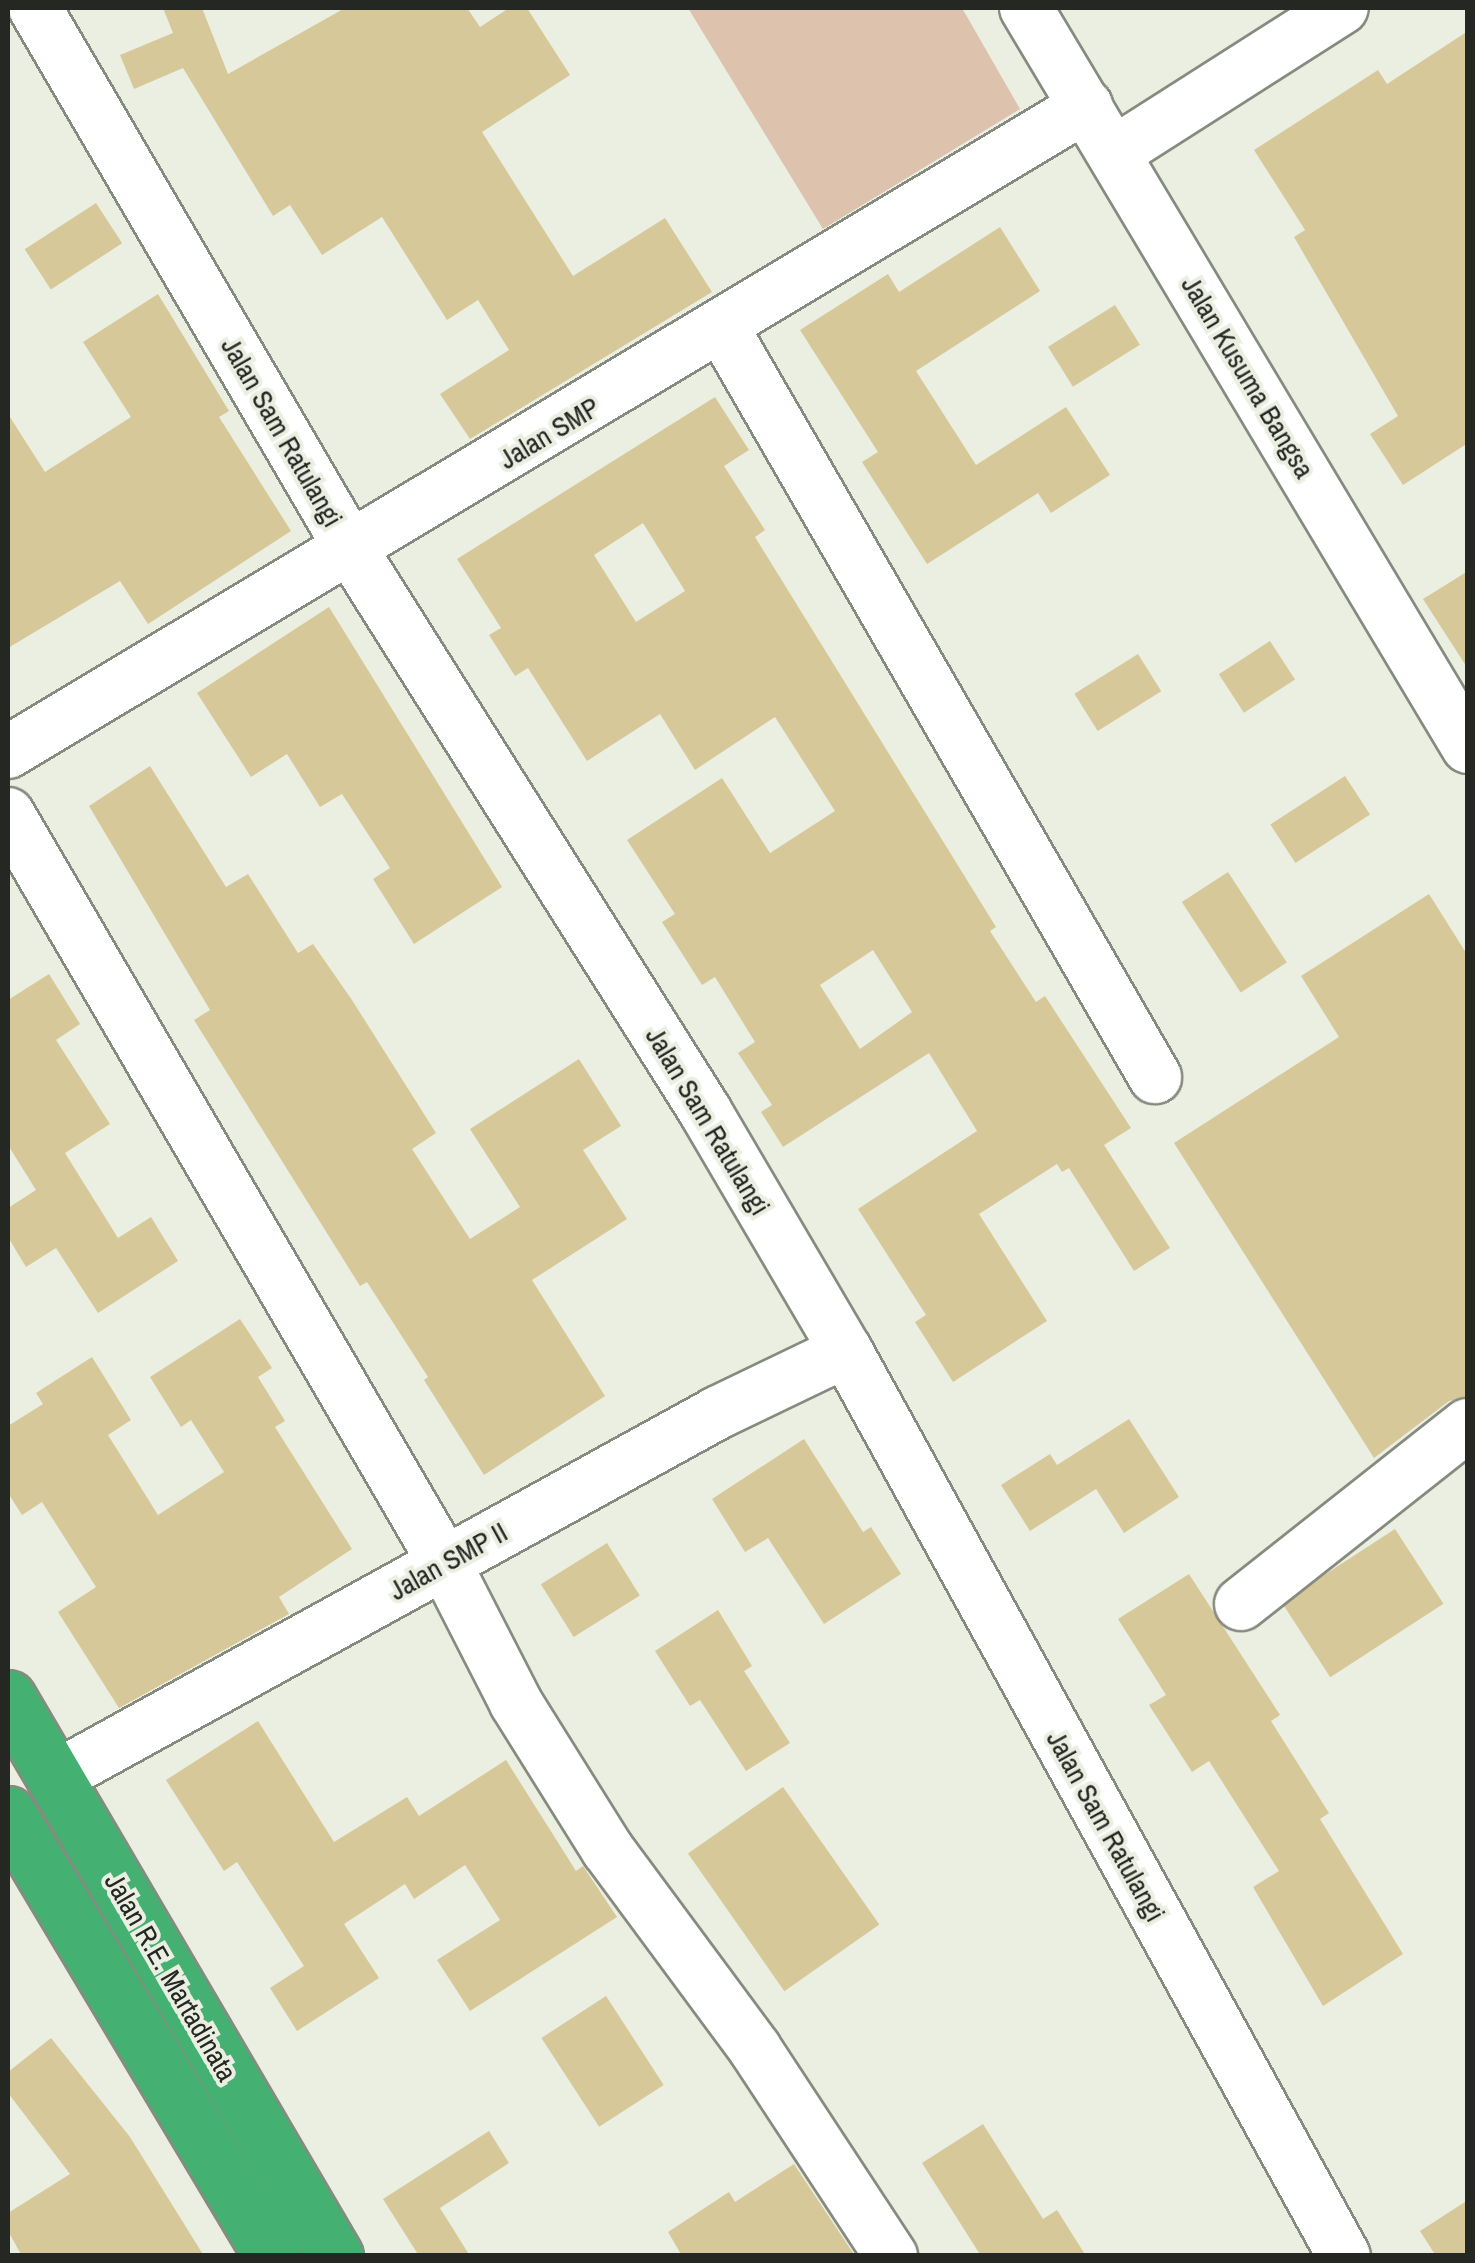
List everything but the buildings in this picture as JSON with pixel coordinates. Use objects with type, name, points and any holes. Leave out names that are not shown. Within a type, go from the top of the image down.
[{"type":"highway","name":"Jalan R.E. Martadinata","points":[[8,1698],[335,2256]]},
{"type":"highway","name":"Jalan R.E. Martadinata","points":[[8,1814],[272,2256]]},
{"type":"highway","points":[[173,2094],[222,2063]]},
{"type":"street","name":"Jalan Sam Ratulangi","points":[[35,8],[352,550],[704,1111],[846,1351],[1344,2256]]},
{"type":"street","name":"Jalan Kusuma Bangsa","points":[[1026,8],[1468,747]]},
{"type":"street","points":[[1114,153],[1342,8]]},
{"type":"street","name":"Jalan SMP","points":[[8,752],[723,328],[1086,106]]},
{"type":"street","points":[[723,328],[1155,1078]]},
{"type":"street","points":[[8,814],[444,1562],[516,1703],[608,1850],[755,2048],[891,2256]]},
{"type":"street","name":"Jalan SMP II","points":[[54,1778],[444,1562],[846,1351]]},
{"type":"street","points":[[1242,1604],[1468,1425]]},
{"type":"shaded area","points":[[688,8],[962,8],[1020,109],[823,229]]}]
